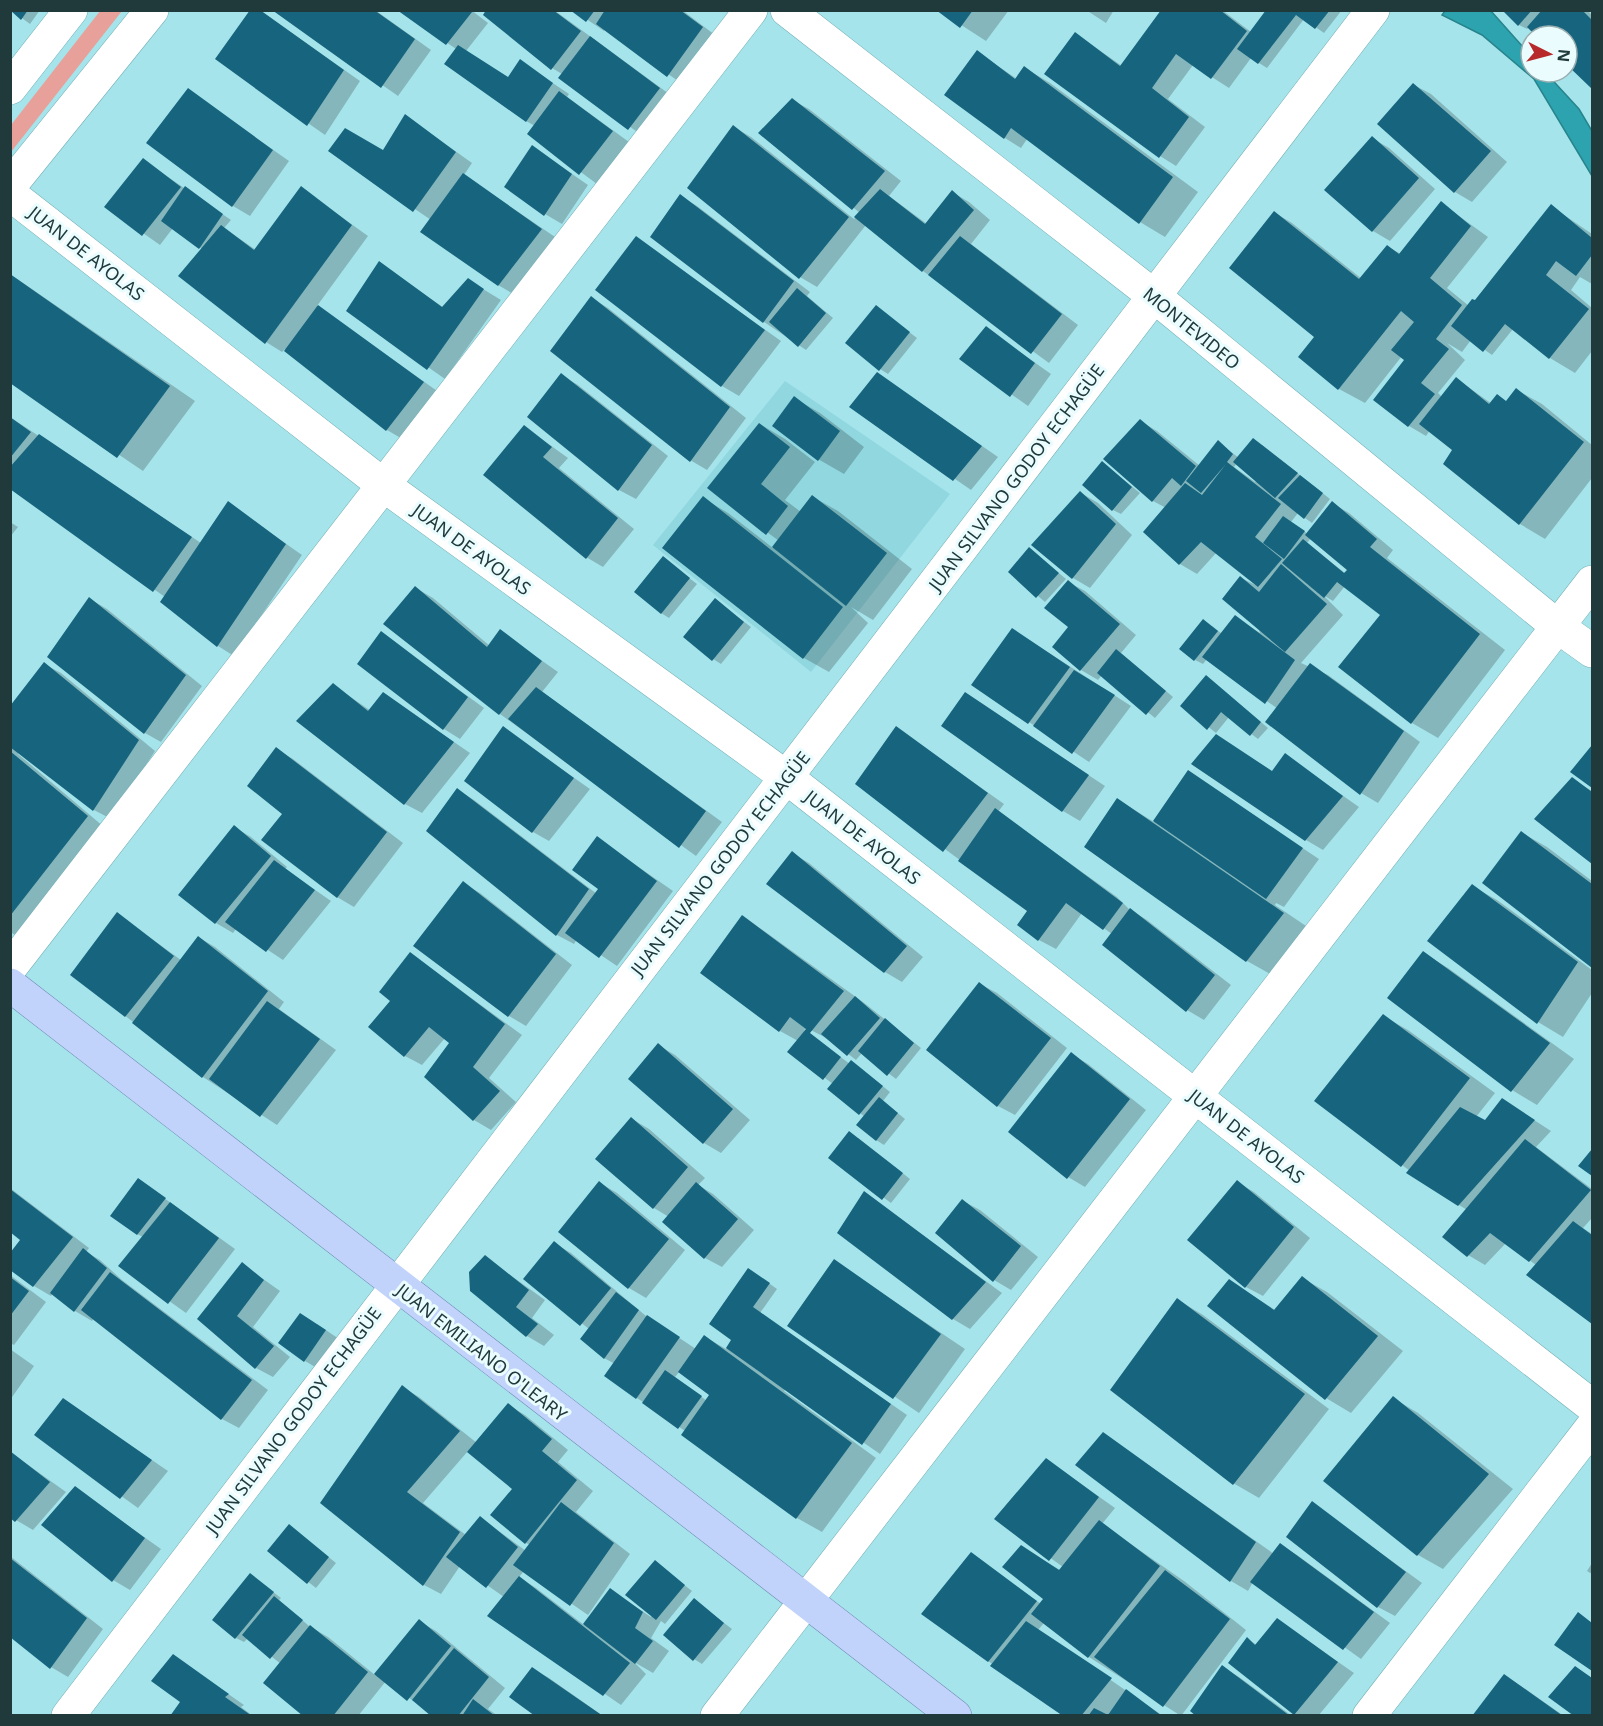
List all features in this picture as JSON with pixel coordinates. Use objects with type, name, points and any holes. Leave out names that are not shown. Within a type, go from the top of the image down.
[{"type":"main road","name":"JUAN EMILIANO O'LEARY","points":[[10,985],[956,1716]]},
{"type":"street","points":[[10,88],[70,10]]},
{"type":"street","points":[[10,186],[152,10]]},
{"type":"street","points":[[10,968],[382,484],[751,10]]},
{"type":"street","name":"MONTEVIDEO","points":[[787,10],[1154,296],[1557,626],[1593,651]]},
{"type":"street","name":"JUAN SILVANO GODOY ECHAGÜE","points":[[68,1716],[1372,10]]},
{"type":"street","name":"JUAN DE AYOLAS","points":[[10,194],[382,484],[786,777],[1593,1406]]},
{"type":"street","points":[[717,1716],[1593,582]]},
{"type":"street","points":[[1369,1716],[1593,1426]]},
{"type":"shaded area","points":[[100,11],[122,11],[11,152],[11,125]]},
{"type":"shaded area","points":[[1445,11],[1491,11],[1519,42],[1519,66],[1482,35],[1442,15]]},
{"type":"shaded area","points":[[1537,84],[1556,84],[1579,109],[1592,131],[1592,176]]},
{"type":"shaded area","points":[[785,381],[950,494],[811,672],[653,545]]},
{"type":"building","points":[[10,10],[28,10],[21,20]]},
{"type":"building","points":[[250,10],[260,10],[344,70],[307,126],[215,59]]},
{"type":"building","points":[[272,10],[374,10],[415,39],[381,88]]},
{"type":"building","points":[[397,10],[469,10],[472,12],[446,45]]},
{"type":"building","points":[[486,10],[553,10],[581,31],[551,70],[483,15]]},
{"type":"building","points":[[570,10],[595,10],[586,22]]},
{"type":"building","points":[[605,10],[680,10],[703,27],[667,77],[596,24]]},
{"type":"building","points":[[936,10],[973,10],[960,28]]},
{"type":"building","points":[[1161,10],[1220,10],[1247,31],[1211,79],[1176,54],[1152,88],[1189,117],[1159,158],[1044,74],[1075,32],[1120,66]]},
{"type":"building","points":[[1266,10],[1330,10],[1315,29],[1296,15],[1258,64],[1237,49]]},
{"type":"building","points":[[1502,10],[1532,10],[1518,26]]},
{"type":"building","points":[[1542,10],[1582,10],[1592,20],[1592,89],[1579,77],[1579,24],[1530,24]]},
{"type":"building","points":[[590,36],[660,88],[628,130],[558,78]]},
{"type":"building","points":[[458,45],[508,77],[520,59],[553,83],[526,122],[444,64]]},
{"type":"building","points":[[977,50],[1015,79],[1024,66],[1173,177],[1139,224],[1011,128],[1004,139],[944,95]]},
{"type":"building","points":[[1413,83],[1491,151],[1454,193],[1377,124]]},
{"type":"building","points":[[188,88],[273,150],[232,207],[146,143]]},
{"type":"building","points":[[559,91],[613,131],[579,175],[527,134]]},
{"type":"building","points":[[792,98],[885,171],[852,210],[758,133]]},
{"type":"building","points":[[405,114],[456,152],[413,212],[328,151],[345,128],[383,150]]},
{"type":"building","points":[[733,125],[849,217],[799,279],[687,188]]},
{"type":"building","points":[[1372,136],[1419,178],[1372,232],[1324,190]]},
{"type":"building","points":[[532,145],[572,174],[544,216],[504,187]]},
{"type":"building","points":[[143,158],[181,187],[142,236],[104,207]]},
{"type":"building","points":[[463,173],[542,229],[498,286],[420,232]]},
{"type":"building","points":[[185,186],[223,214],[199,249],[161,221]]},
{"type":"building","points":[[301,186],[352,225],[265,344],[178,276],[221,225],[254,250]]},
{"type":"building","points":[[880,189],[925,224],[952,190],[974,210],[922,272],[854,217]]},
{"type":"building","points":[[680,194],[794,281],[763,323],[650,237]]},
{"type":"building","points":[[1441,201],[1471,226],[1430,278],[1462,305],[1436,339],[1449,349],[1421,383],[1435,394],[1408,427],[1373,400],[1404,360],[1391,350],[1414,322],[1401,311],[1338,390],[1298,357],[1314,337],[1229,268],[1274,211],[1359,279],[1387,245],[1399,254]]},
{"type":"building","points":[[1551,204],[1592,238],[1592,255],[1576,276],[1556,261],[1546,275],[1589,309],[1549,359],[1505,324],[1483,352],[1451,326],[1472,299],[1475,300]]},
{"type":"building","points":[[636,236],[765,330],[721,387],[595,290]]},
{"type":"building","points":[[960,236],[1062,314],[1031,354],[928,275]]},
{"type":"building","points":[[379,261],[442,307],[468,278],[484,289],[427,370],[346,311]]},
{"type":"building","points":[[10,274],[170,386],[117,458],[10,383]]},
{"type":"building","points":[[797,288],[826,313],[798,347],[769,322]]},
{"type":"building","points":[[591,296],[730,407],[690,462],[550,351]]},
{"type":"building","points":[[318,305],[424,382],[386,431],[284,351]]},
{"type":"building","points":[[876,305],[910,332],[879,371],[845,343]]},
{"type":"building","points":[[986,326],[1035,363],[1010,397],[959,359]]},
{"type":"building","points":[[877,372],[982,446],[953,481],[849,407]]},
{"type":"building","points":[[561,373],[652,445],[618,491],[527,417]]},
{"type":"building","points":[[1456,377],[1489,404],[1497,394],[1506,401],[1516,388],[1584,442],[1519,525],[1443,464],[1452,450],[1419,424]]},
{"type":"building","points":[[794,396],[840,431],[818,461],[772,426]]},
{"type":"building","points":[[10,417],[31,432],[10,458]]},
{"type":"building","points":[[1140,419],[1196,466],[1181,486],[1172,478],[1152,502],[1103,459]]},
{"type":"building","points":[[759,423],[790,447],[761,484],[788,506],[766,535],[707,488]]},
{"type":"building","points":[[524,425],[552,447],[543,457],[618,518],[586,559],[483,475]]},
{"type":"building","points":[[39,434],[192,537],[153,592],[10,489],[10,467]]},
{"type":"building","points":[[1253,438],[1298,473],[1275,498],[1233,462]]},
{"type":"building","points":[[1218,440],[1233,454],[1227,462],[1281,504],[1255,537],[1282,559],[1258,587],[1201,542],[1179,565],[1143,532],[1185,483],[1202,495],[1226,464],[1201,493],[1186,481]]},
{"type":"building","points":[[1102,461],[1132,487],[1112,511],[1082,485]]},
{"type":"building","points":[[1300,475],[1323,493],[1304,519],[1278,498]]},
{"type":"building","points":[[1080,491],[1116,524],[1072,579],[1031,545]]},
{"type":"building","points":[[812,495],[887,553],[846,606],[772,547]]},
{"type":"building","points":[[703,496],[843,607],[803,659],[662,548]]},
{"type":"building","points":[[228,501],[286,544],[217,647],[160,602]]},
{"type":"building","points":[[1332,501],[1377,539],[1370,547],[1480,634],[1411,724],[1338,667],[1380,615],[1337,582],[1324,598],[1282,563],[1303,539],[1344,573],[1347,570],[1305,535]]},
{"type":"building","points":[[1283,516],[1305,531],[1284,559],[1263,543]]},
{"type":"building","points":[[1029,547],[1059,573],[1036,598],[1008,572]]},
{"type":"building","points":[[663,556],[690,578],[661,614],[634,592]]},
{"type":"building","points":[[1281,564],[1327,604],[1285,652],[1222,599],[1240,576],[1259,592]]},
{"type":"building","points":[[1068,580],[1120,624],[1080,671],[1052,647],[1068,627],[1044,608]]},
{"type":"building","points":[[415,586],[487,647],[500,629],[542,661],[499,715],[383,624]]},
{"type":"building","points":[[89,597],[186,675],[144,734],[47,657]]},
{"type":"building","points":[[715,598],[744,622],[712,661],[683,637]]},
{"type":"building","points":[[1235,615],[1295,660],[1265,704],[1202,657]]},
{"type":"building","points":[[1203,619],[1218,631],[1194,661],[1179,649]]},
{"type":"building","points":[[1012,628],[1070,667],[1028,724],[971,685]]},
{"type":"building","points":[[381,631],[468,697],[443,730],[357,664]]},
{"type":"building","points":[[1116,649],[1166,691],[1146,715],[1097,673]]},
{"type":"building","points":[[44,662],[139,740],[93,811],[10,747],[10,706]]},
{"type":"building","points":[[1310,663],[1404,731],[1360,795],[1265,722]]},
{"type":"building","points":[[1074,670],[1115,695],[1072,754],[1033,726]]},
{"type":"building","points":[[1206,675],[1261,722],[1250,736],[1221,712],[1207,730],[1180,706]]},
{"type":"building","points":[[333,683],[368,711],[383,692],[454,742],[404,805],[296,721]]},
{"type":"building","points":[[536,687],[706,811],[679,848],[508,719]]},
{"type":"building","points":[[965,692],[1089,775],[1062,812],[941,726]]},
{"type":"building","points":[[503,726],[574,778],[532,833],[464,781]]},
{"type":"building","points":[[896,726],[988,793],[943,852],[855,784]]},
{"type":"building","points":[[1216,734],[1272,771],[1285,753],[1343,796],[1305,841],[1191,764]]},
{"type":"building","points":[[1592,745],[1592,788],[1570,772]]},
{"type":"building","points":[[276,747],[387,832],[337,898],[261,840],[282,814],[247,786]]},
{"type":"building","points":[[10,751],[88,816],[10,916]]},
{"type":"building","points":[[1188,770],[1303,848],[1266,899],[1153,821]]},
{"type":"building","points":[[1572,777],[1592,792],[1592,864],[1534,819]]},
{"type":"building","points":[[457,788],[589,889],[556,936],[426,831]]},
{"type":"building","points":[[1117,798],[1284,913],[1246,962],[1084,847]]},
{"type":"building","points":[[995,808],[1123,903],[1103,930],[1066,903],[1038,941],[1017,925],[1027,911],[958,861]]},
{"type":"building","points":[[234,825],[271,856],[215,924],[178,895]]},
{"type":"building","points":[[1521,831],[1592,884],[1592,968],[1482,883]]},
{"type":"building","points":[[597,836],[657,881],[599,958],[565,933],[598,889],[572,870]]},
{"type":"building","points":[[792,851],[907,946],[884,973],[766,884]]},
{"type":"building","points":[[274,860],[315,890],[266,952],[225,922]]},
{"type":"building","points":[[463,881],[556,954],[508,1017],[413,946]]},
{"type":"building","points":[[1472,884],[1578,962],[1537,1024],[1427,941]]},
{"type":"building","points":[[1130,908],[1215,975],[1186,1012],[1102,945]]},
{"type":"building","points":[[117,912],[174,956],[125,1017],[70,975]]},
{"type":"building","points":[[742,915],[844,991],[810,1033],[841,1057],[823,1080],[787,1052],[806,1029],[790,1017],[779,1032],[700,973]]},
{"type":"building","points":[[198,936],[268,991],[202,1078],[132,1023]]},
{"type":"building","points":[[1423,951],[1550,1043],[1511,1092],[1387,998]]},
{"type":"building","points":[[410,952],[505,1024],[473,1067],[500,1091],[473,1121],[424,1077],[449,1043],[429,1027],[404,1057],[368,1027],[390,1001],[379,992]]},
{"type":"building","points":[[979,982],[1051,1038],[997,1107],[926,1050]]},
{"type":"building","points":[[855,996],[880,1018],[847,1056],[821,1034]]},
{"type":"building","points":[[267,1001],[320,1039],[260,1117],[209,1079]]},
{"type":"building","points":[[1383,1014],[1470,1078],[1401,1167],[1314,1101]]},
{"type":"building","points":[[885,1018],[914,1043],[887,1076],[858,1051]]},
{"type":"building","points":[[658,1043],[733,1109],[703,1144],[628,1079]]},
{"type":"building","points":[[1071,1052],[1130,1099],[1067,1179],[1008,1132]]},
{"type":"building","points":[[851,1060],[883,1086],[859,1115],[827,1089]]},
{"type":"building","points":[[879,1097],[898,1113],[876,1141],[856,1125]]},
{"type":"building","points":[[1502,1098],[1535,1120],[1458,1206],[1406,1173],[1460,1107],[1485,1120]]},
{"type":"building","points":[[631,1117],[688,1167],[653,1209],[595,1159]]},
{"type":"building","points":[[849,1131],[903,1173],[882,1200],[828,1158]]},
{"type":"building","points":[[1525,1139],[1591,1190],[1529,1262],[1490,1233],[1467,1257],[1442,1237]]},
{"type":"building","points":[[1592,1149],[1592,1176],[1578,1166]]},
{"type":"building","points":[[138,1178],[166,1198],[137,1235],[110,1216]]},
{"type":"building","points":[[1237,1180],[1294,1227],[1245,1288],[1187,1240]]},
{"type":"building","points":[[599,1181],[669,1239],[628,1289],[558,1232]]},
{"type":"building","points":[[696,1182],[738,1219],[704,1259],[662,1222]]},
{"type":"building","points":[[10,1189],[73,1237],[33,1287],[10,1270],[10,1253],[20,1240],[10,1232]]},
{"type":"building","points":[[864,1191],[986,1282],[952,1320],[837,1233]]},
{"type":"building","points":[[962,1199],[1021,1246],[993,1282],[935,1233]]},
{"type":"building","points":[[170,1202],[219,1238],[168,1304],[118,1266]]},
{"type":"building","points":[[1573,1221],[1592,1235],[1592,1324],[1526,1275]]},
{"type":"building","points":[[554,1241],[611,1288],[580,1326],[523,1279]]},
{"type":"building","points":[[83,1248],[107,1268],[74,1312],[50,1293]]},
{"type":"building","points":[[485,1255],[529,1290],[516,1307],[538,1324],[526,1337],[470,1291],[469,1272]]},
{"type":"building","points":[[834,1259],[941,1334],[893,1399],[787,1326]]},
{"type":"building","points":[[242,1262],[264,1280],[237,1316],[274,1346],[255,1369],[197,1319]]},
{"type":"building","points":[[748,1268],[770,1283],[753,1307],[891,1404],[862,1445],[726,1348],[731,1340],[709,1324]]},
{"type":"building","points":[[110,1272],[252,1380],[221,1420],[81,1310]]},
{"type":"building","points":[[1302,1276],[1378,1336],[1325,1400],[1207,1306],[1229,1279],[1274,1310]]},
{"type":"building","points":[[10,1277],[29,1291],[10,1316]]},
{"type":"building","points":[[616,1292],[639,1310],[604,1359],[580,1339]]},
{"type":"building","points":[[1177,1298],[1305,1394],[1233,1485],[1110,1390]]},
{"type":"building","points":[[300,1313],[326,1330],[304,1362],[278,1343]]},
{"type":"building","points":[[647,1315],[680,1337],[636,1399],[604,1376]]},
{"type":"building","points":[[704,1335],[852,1443],[796,1519],[681,1435],[709,1395],[678,1372]]},
{"type":"building","points":[[665,1370],[702,1396],[678,1429],[642,1403]]},
{"type":"building","points":[[402,1385],[460,1431],[407,1492],[460,1532],[423,1586],[320,1503]]},
{"type":"building","points":[[1393,1396],[1489,1474],[1417,1556],[1323,1481]]},
{"type":"building","points":[[63,1398],[152,1460],[120,1499],[34,1435]]},
{"type":"building","points":[[508,1403],[552,1439],[542,1451],[577,1480],[525,1544],[490,1515],[512,1489],[467,1452]]},
{"type":"building","points":[[1103,1432],[1256,1542],[1230,1582],[1075,1465]]},
{"type":"building","points":[[10,1451],[50,1482],[15,1522],[10,1518]]},
{"type":"building","points":[[1046,1458],[1099,1497],[1049,1561],[994,1519]]},
{"type":"building","points":[[75,1486],[145,1538],[112,1582],[41,1525]]},
{"type":"building","points":[[1312,1501],[1406,1572],[1377,1608],[1286,1537]]},
{"type":"building","points":[[561,1502],[614,1543],[570,1606],[513,1565]]},
{"type":"building","points":[[480,1516],[518,1547],[486,1588],[446,1557]]},
{"type":"building","points":[[1099,1520],[1160,1566],[1088,1658],[1031,1614],[1043,1599],[1002,1567],[1021,1545],[1059,1570]]},
{"type":"building","points":[[289,1524],[329,1557],[307,1584],[267,1551]]},
{"type":"building","points":[[1280,1543],[1374,1612],[1343,1650],[1250,1582]]},
{"type":"building","points":[[971,1552],[1037,1601],[988,1662],[921,1614]]},
{"type":"building","points":[[10,1558],[87,1618],[50,1669],[10,1637]]},
{"type":"building","points":[[655,1560],[685,1585],[656,1620],[625,1595]]},
{"type":"building","points":[[1165,1570],[1230,1619],[1163,1707],[1094,1657]]},
{"type":"building","points":[[250,1573],[274,1592],[235,1639],[212,1620]]},
{"type":"building","points":[[519,1576],[630,1663],[603,1696],[487,1616]]},
{"type":"building","points":[[610,1588],[643,1612],[635,1628],[653,1641],[635,1664],[583,1624]]},
{"type":"building","points":[[274,1596],[303,1620],[270,1659],[242,1635]]},
{"type":"building","points":[[694,1598],[724,1623],[693,1661],[663,1635]]},
{"type":"building","points":[[1578,1612],[1592,1623],[1592,1671],[1554,1645]]},
{"type":"building","points":[[1277,1618],[1338,1662],[1294,1715],[1228,1663],[1247,1637],[1255,1645]]},
{"type":"building","points":[[419,1619],[451,1646],[407,1701],[374,1674]]},
{"type":"building","points":[[1026,1621],[1112,1678],[1081,1716],[1063,1716],[990,1666]]},
{"type":"building","points":[[310,1625],[368,1672],[333,1716],[303,1716],[263,1683]]},
{"type":"building","points":[[454,1648],[489,1677],[458,1716],[431,1716],[412,1700]]},
{"type":"building","points":[[173,1654],[229,1694],[225,1697],[252,1716],[170,1716],[180,1702],[151,1681]]},
{"type":"building","points":[[1222,1665],[1290,1716],[1196,1716],[1190,1711]]},
{"type":"building","points":[[1575,1666],[1592,1678],[1592,1716],[1574,1716],[1548,1697]]},
{"type":"building","points":[[532,1667],[603,1716],[535,1716],[509,1697]]},
{"type":"building","points":[[1504,1674],[1563,1716],[1472,1716]]},
{"type":"building","points":[[1126,1689],[1162,1716],[1088,1716],[1094,1708],[1108,1715]]},
{"type":"building","points":[[473,1699],[495,1716],[462,1716]]}]
